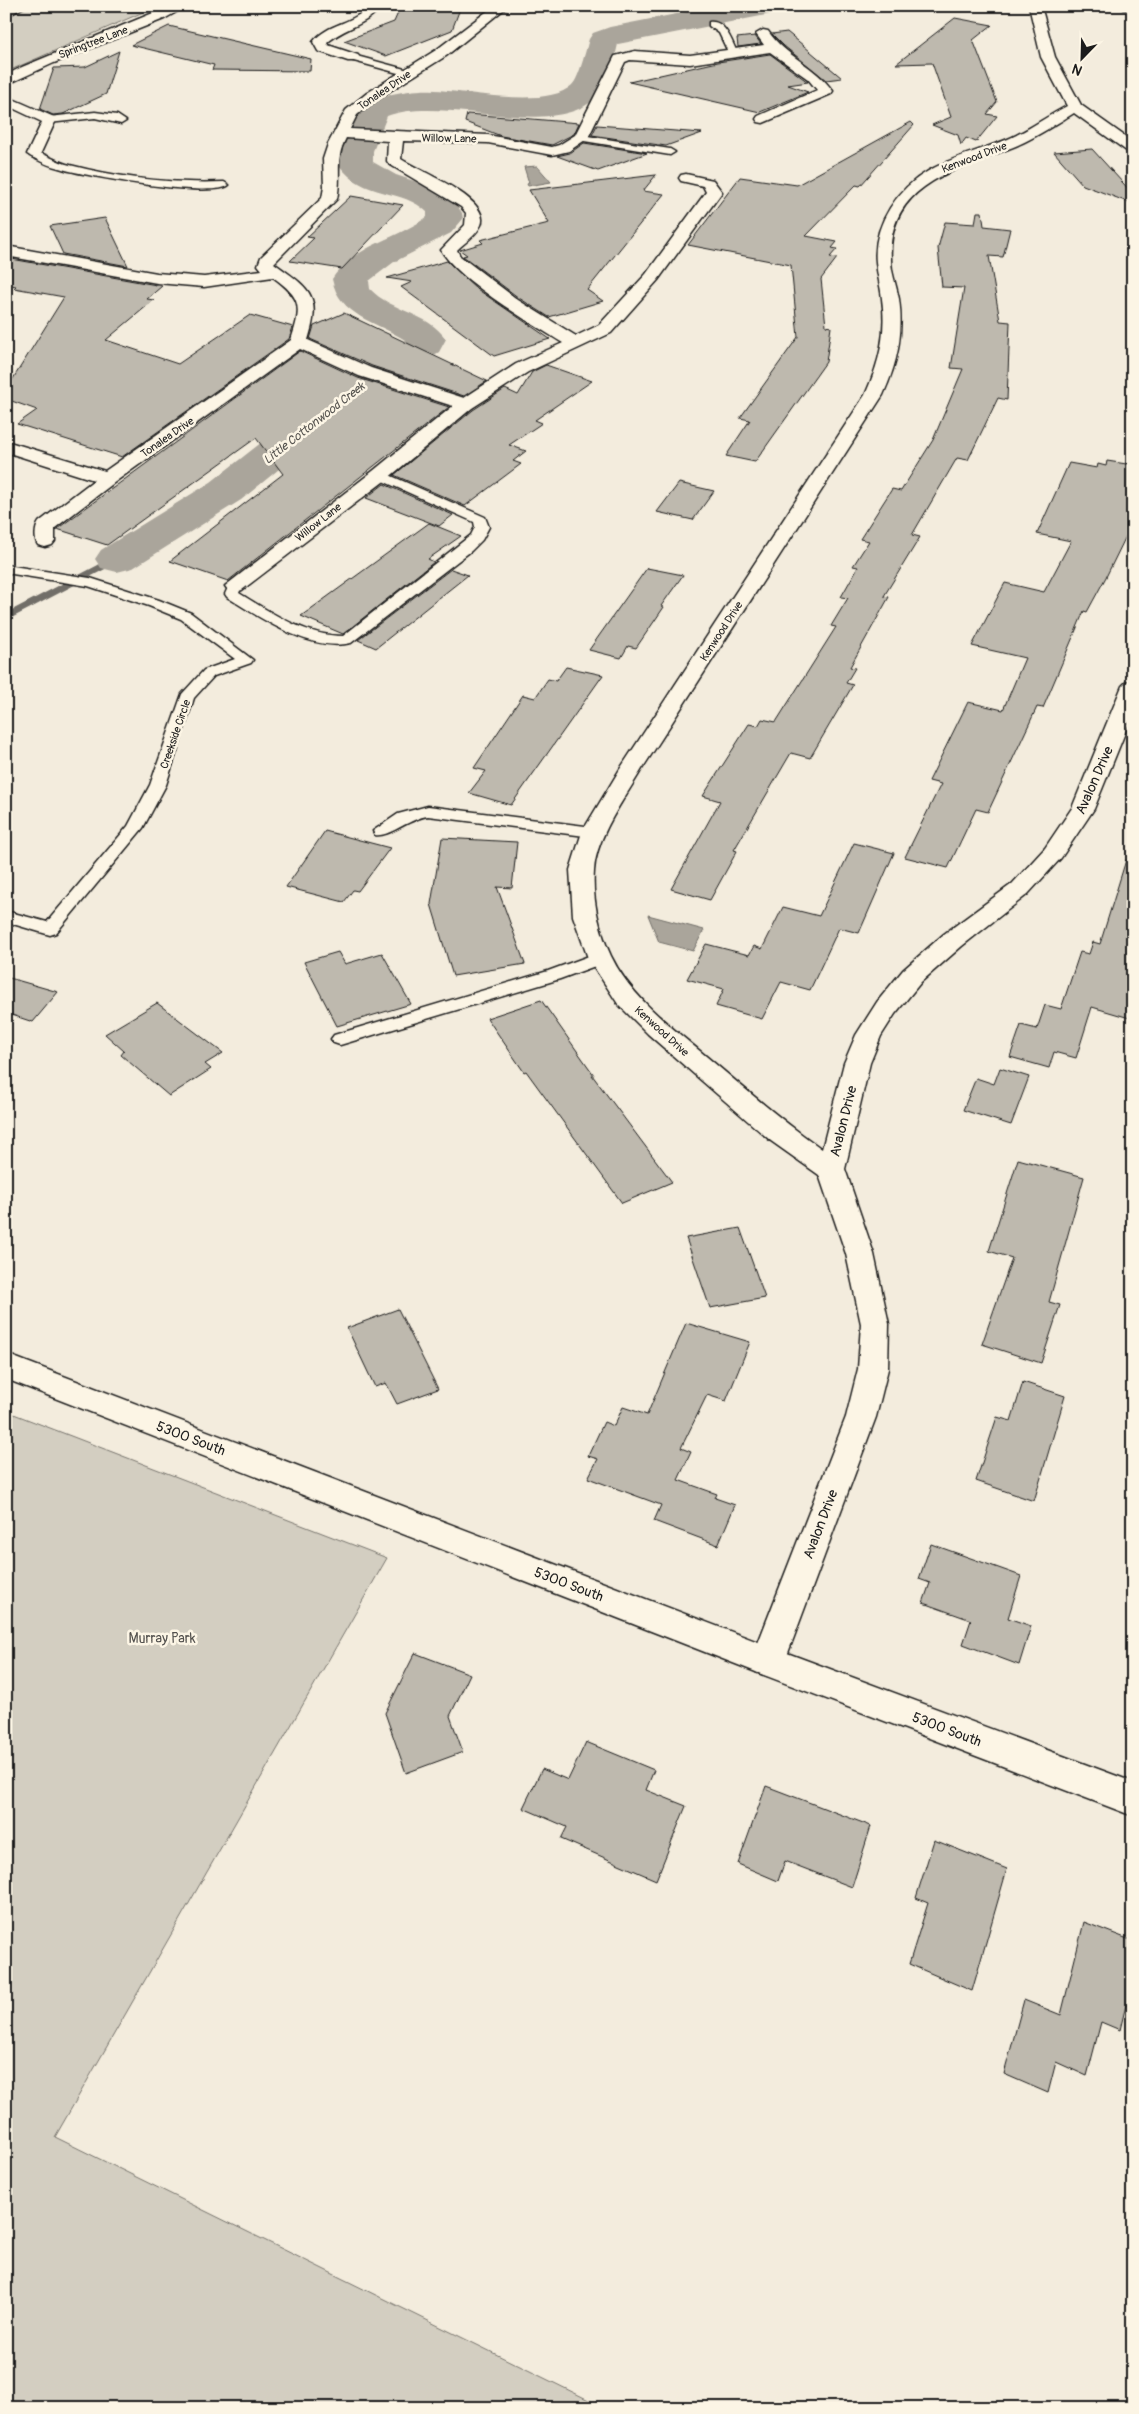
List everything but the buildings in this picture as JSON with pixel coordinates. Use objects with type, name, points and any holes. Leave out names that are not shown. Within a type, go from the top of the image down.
[{"type":"street","name":"Springtree Lane","points":[[6,81],[57,55],[150,21],[181,6]]},
{"type":"street","points":[[353,58],[323,48],[320,42],[334,31],[370,13],[375,6]]},
{"type":"street","name":"Tonalea Drive","points":[[276,272],[266,265],[272,253],[329,199],[332,187],[330,159],[348,133],[351,113],[357,107],[441,53],[502,6]]},
{"type":"street","points":[[1035,6],[1048,57],[1075,107],[1133,149]]},
{"type":"street","points":[[1128,6],[1133,6]]},
{"type":"street","points":[[763,34],[773,48],[813,76],[826,91],[763,119]]},
{"type":"street","points":[[581,138],[620,58],[635,55],[663,59],[698,59],[732,52],[773,48]]},
{"type":"street","points":[[6,100],[49,120],[48,126],[37,139],[34,154]]},
{"type":"street","name":"Kenwood Drive","points":[[831,1169],[780,1134],[657,1028],[627,998],[600,958],[585,916],[582,870],[593,832],[636,761],[874,395],[886,369],[893,340],[891,303],[883,265],[884,245],[888,225],[901,200],[913,186],[931,174],[953,163],[1022,138],[1075,107]]},
{"type":"street","name":"Willow Lane","points":[[348,133],[488,139],[552,151],[564,148],[581,138]]},
{"type":"street","points":[[396,136],[394,161],[451,194],[472,210],[474,217],[473,225],[453,243],[449,250],[454,259],[512,303],[575,343]]},
{"type":"street","name":"Willow Lane","points":[[235,586],[380,475],[466,404],[522,368],[605,329],[652,276],[714,192],[708,183],[686,178]]},
{"type":"street","points":[[6,252],[157,278],[204,282],[245,278],[276,272],[294,285],[306,304],[307,315],[299,342],[365,372],[466,404]]},
{"type":"street","name":"Tonalea Drive","points":[[45,541],[46,526],[108,478],[299,342]]},
{"type":"street","points":[[6,446],[108,478]]},
{"type":"street","name":"Avalon Drive","points":[[768,1661],[861,1417],[873,1369],[875,1324],[860,1254],[831,1169],[857,1063],[869,1035],[886,1008],[912,976],[953,940],[1020,889],[1053,853],[1083,809],[1133,686]]},
{"type":"street","name":"5300 South","points":[[6,1366],[768,1661],[1133,1799]]},
{"type":"lane","points":[[6,14],[22,6]]},
{"type":"lane","points":[[712,24],[723,32],[732,52]]},
{"type":"lane","points":[[353,58],[409,73]]},
{"type":"lane","points":[[49,120],[104,116],[115,117],[121,121]]},
{"type":"lane","points":[[581,138],[670,152]]},
{"type":"lane","points":[[34,154],[62,168],[135,180],[192,187],[224,185]]},
{"type":"lane","points":[[235,586],[232,594],[296,630],[339,641],[346,640],[466,548],[477,537],[482,527],[480,520],[380,475]]},
{"type":"lane","name":"Creekside Circle","points":[[6,569],[90,582],[186,616],[246,660],[209,674],[197,684],[187,697],[158,786],[135,828],[50,929],[6,916]]},
{"type":"lane","points":[[381,831],[399,818],[418,812],[428,812],[593,832]]},
{"type":"lane","points":[[340,1039],[554,975],[600,958]]},
{"type":"green space","points":[[6,6],[157,6],[6,72]]},
{"type":"green space","name":"Murray Park","points":[[6,1411],[387,1558],[55,2137],[605,2408],[6,2408]]},
{"type":"shaded area","points":[[537,166],[551,182],[528,186],[527,184],[529,183],[524,167]]},
{"type":"shaded area","points":[[648,915],[704,930],[693,951],[659,942]]},
{"type":"waterway","name":"Little Cottonwood Creek","points":[[117,559],[226,491],[349,393],[425,344],[427,339],[419,332],[366,305],[352,290],[350,279],[359,269],[392,248],[439,226],[445,219],[445,213],[440,206],[429,197],[384,182],[369,175],[356,165],[356,151],[373,110],[395,101],[423,99],[518,107],[547,107],[571,101],[587,89],[599,59],[604,39],[621,33],[766,6]]},
{"type":"waterway","name":"Little Cottonwood Creek","points":[[6,617],[117,559]]}]
